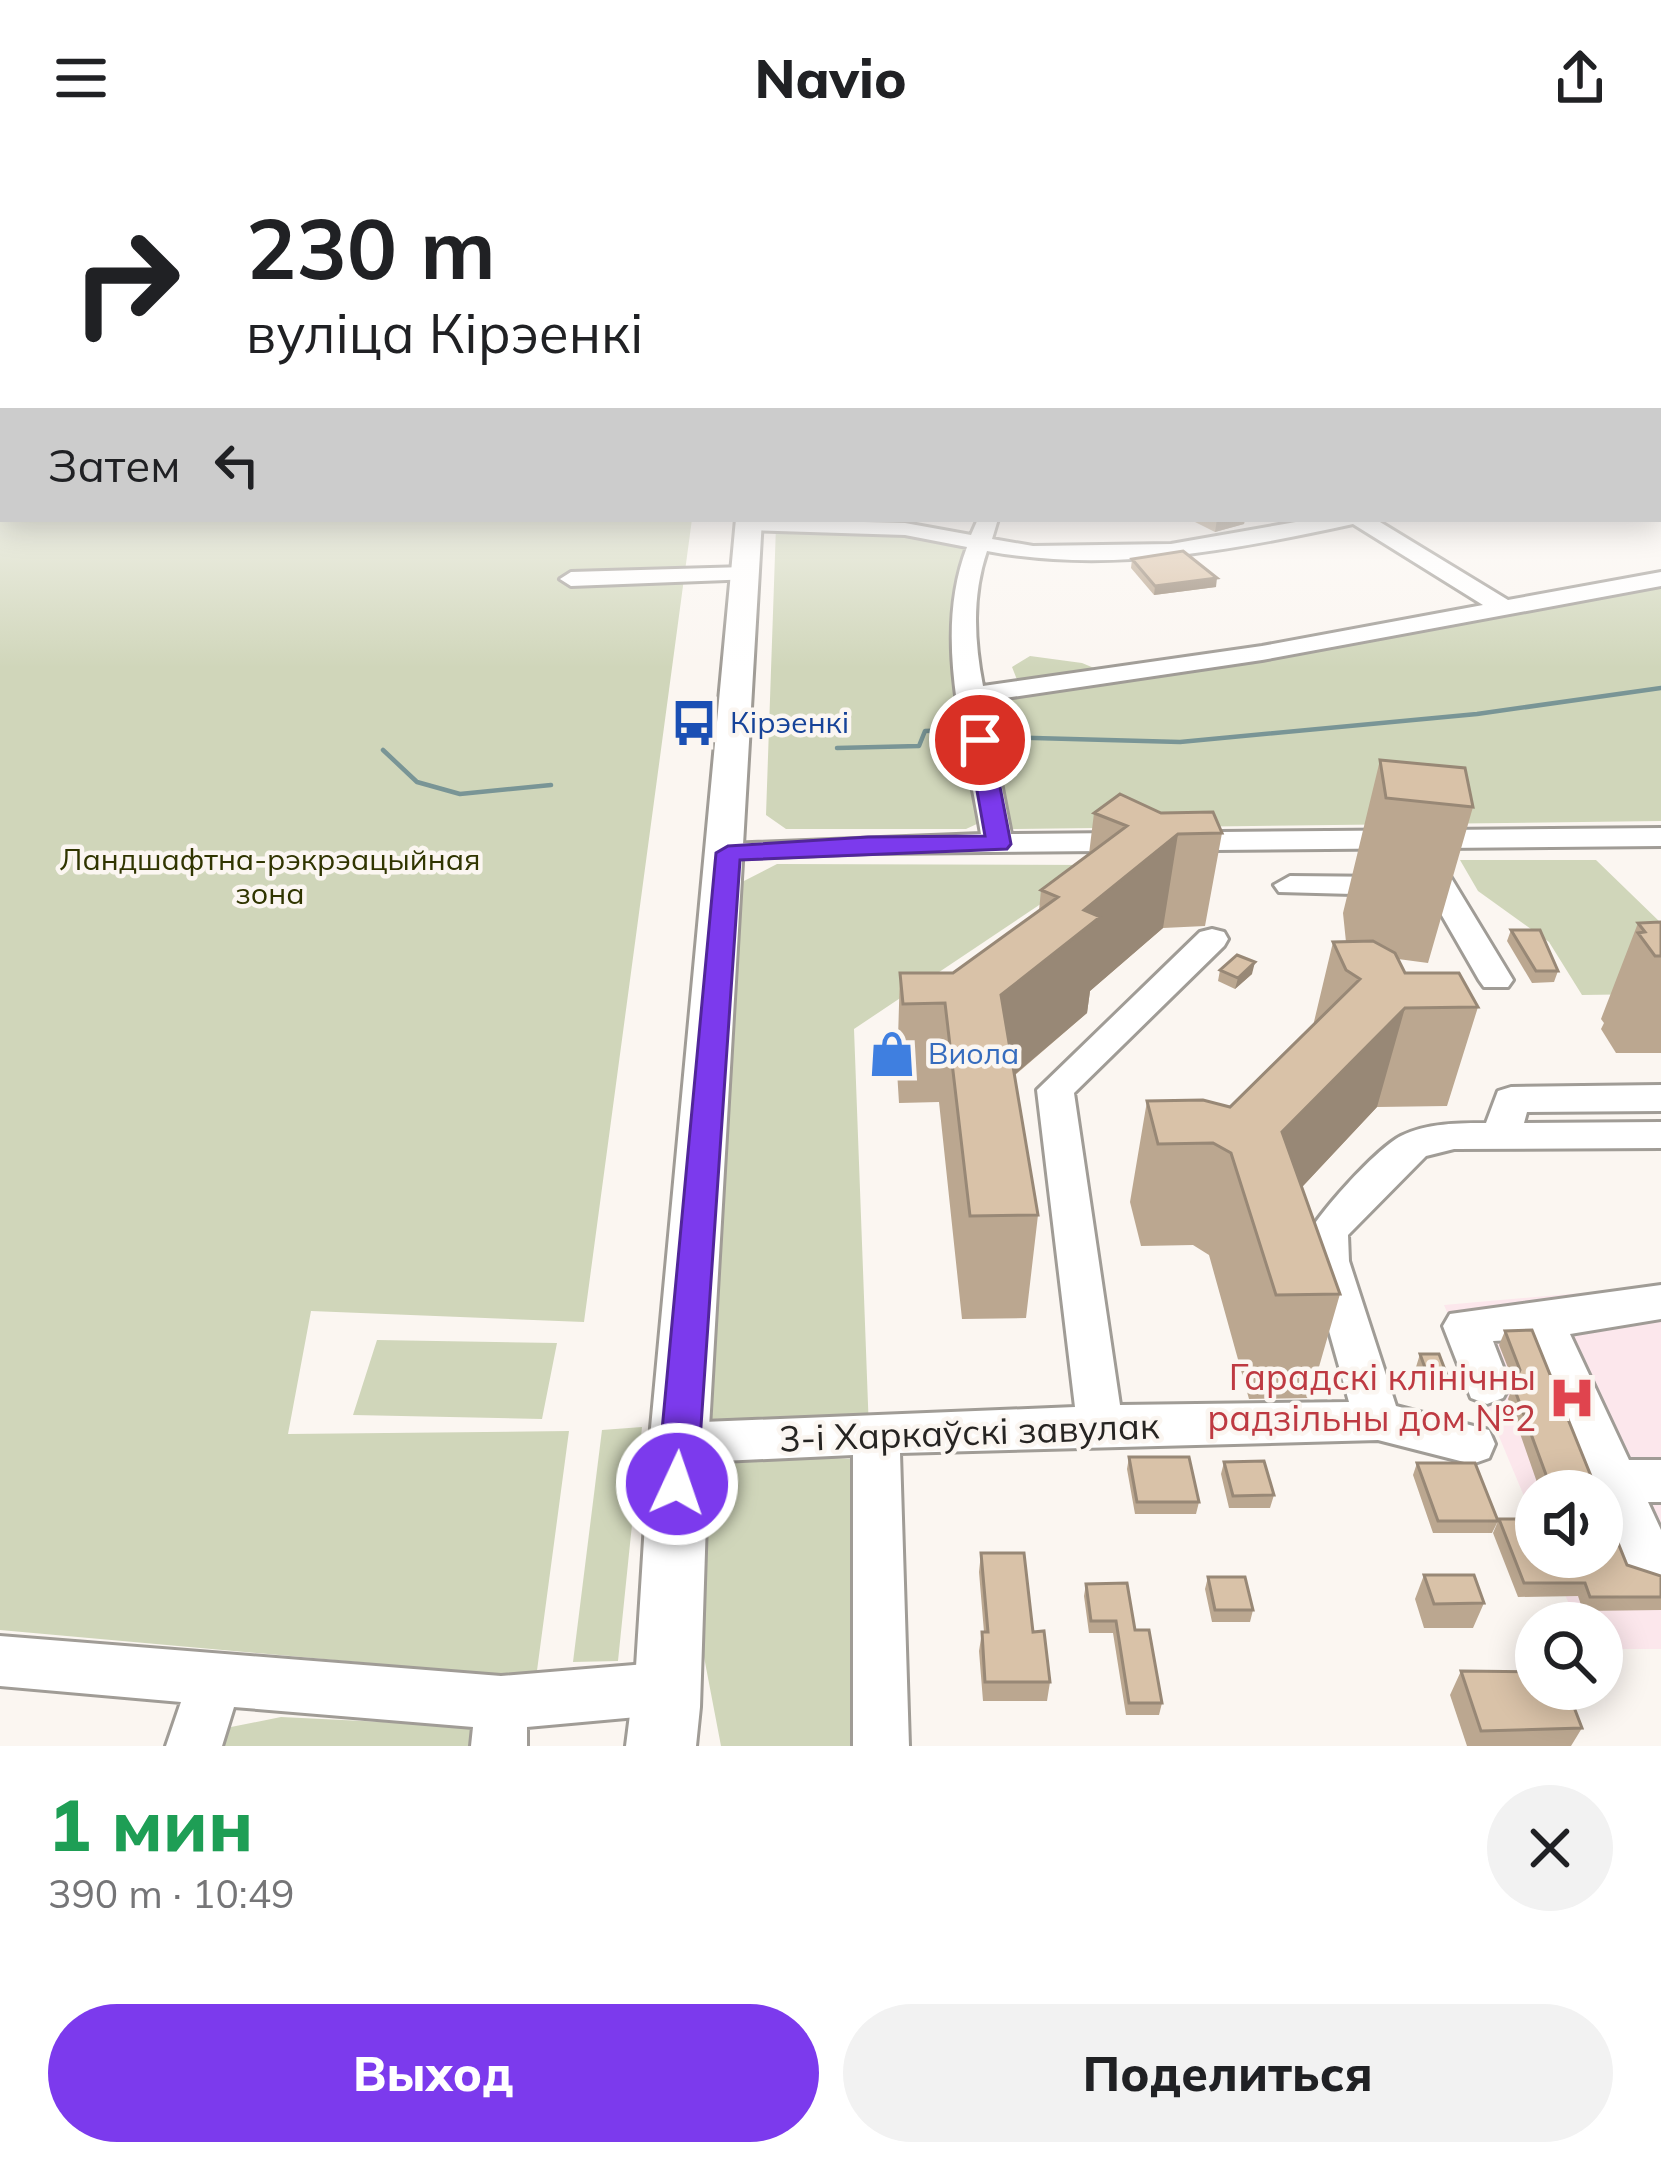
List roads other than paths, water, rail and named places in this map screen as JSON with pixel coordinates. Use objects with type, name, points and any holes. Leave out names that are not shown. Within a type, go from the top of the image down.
[{"type":"main road","points":[[670,1727],[679,1443],[729,844],[749,522]]},
{"type":"street","points":[[768,522],[985,531],[1033,553],[1171,550],[1331,522]]},
{"type":"street","points":[[1365,522],[1503,607]]},
{"type":"street","points":[[985,531],[968,574],[962,642],[998,844]]},
{"type":"street","points":[[579,584],[745,574]]},
{"type":"street","points":[[971,695],[1262,653],[1661,579]]},
{"type":"street","points":[[729,844],[1661,837]]},
{"type":"street","points":[[1414,841],[1496,980]]},
{"type":"street","points":[[1290,885],[1440,886]]},
{"type":"street","points":[[1100,1424],[1054,1090],[1212,939]]},
{"type":"street","points":[[1502,1137],[1511,1100],[1661,1098]]},
{"type":"street","points":[[1378,1421],[1328,1261],[1325,1242],[1331,1227],[1413,1146],[1454,1136],[1661,1135]]},
{"type":"street","points":[[1487,1385],[1465,1326],[1544,1321],[1572,1312],[1661,1302]]},
{"type":"street","points":[[1544,1321],[1638,1481],[1651,1563]]},
{"type":"street","name":"3-і Харкаўскі завулак","points":[[679,1443],[876,1438],[1100,1424],[1378,1421],[1472,1444]]},
{"type":"street","points":[[876,1438],[881,1746]]},
{"type":"street","points":[[0,1661],[177,1673],[500,1724],[670,1727]]},
{"type":"street","points":[[194,1746],[215,1681]]},
{"type":"waterway","points":[[994,737],[1180,742],[1477,714],[1661,688]]},
{"type":"waterway","points":[[837,748],[919,746],[925,731],[954,730]]},
{"type":"waterway","points":[[383,750],[417,782],[460,794],[551,785]]},
{"type":"place","name":"Кірэенкі","points":[[694,723]]},
{"type":"place","name":"Виола","points":[[892,1054]]},
{"type":"place","name":"Гарадскі клінічны радзільны дом №2","points":[[1572,1398]]},
{"type":"park label","name":"Ландшафтна-рэкрэацыйная зона","points":[[270,877]]}]
